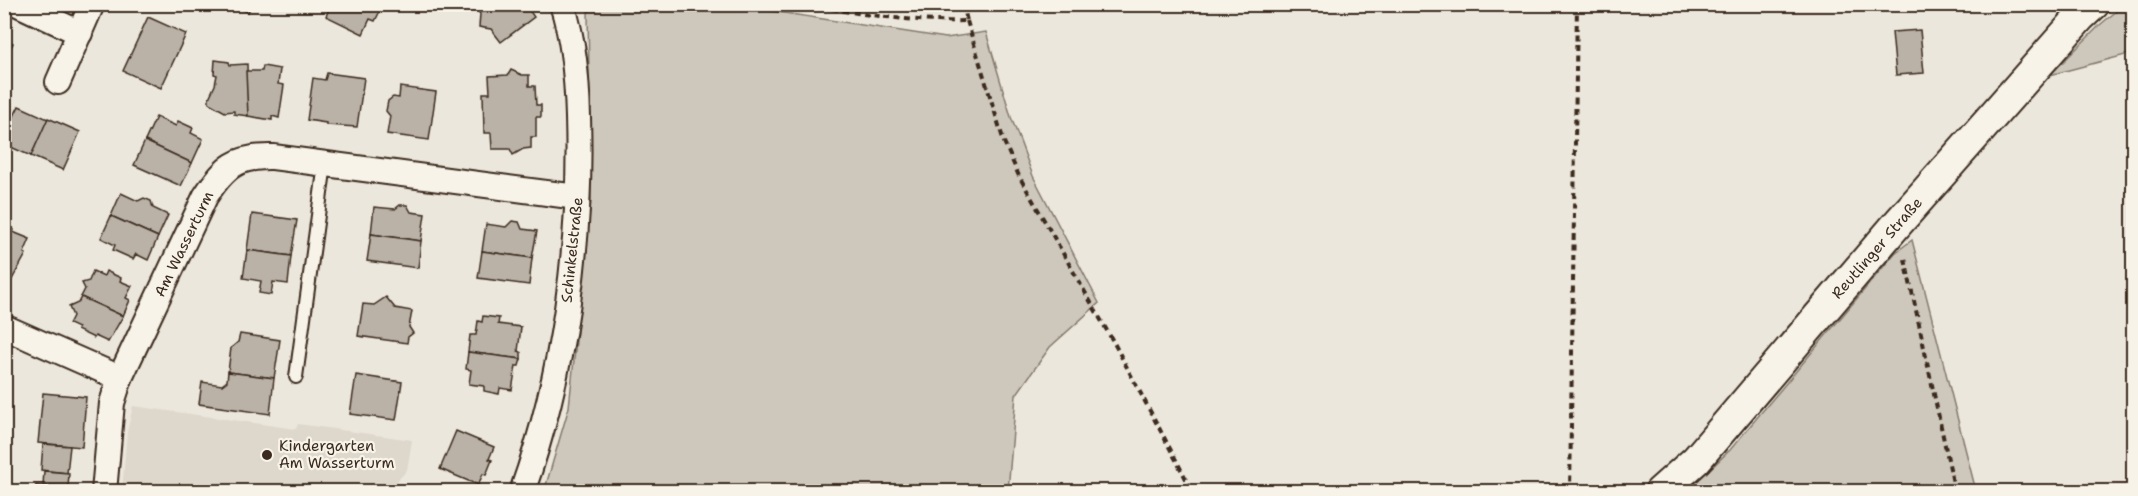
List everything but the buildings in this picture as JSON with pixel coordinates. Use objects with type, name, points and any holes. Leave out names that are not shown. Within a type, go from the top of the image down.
[{"type":"street","points":[[18,4],[80,33]]},
{"type":"street","points":[[58,82],[92,4]]},
{"type":"street","name":"Schinkelstraße","points":[[522,492],[536,453],[559,354],[573,256],[579,145],[576,85],[570,34],[562,4]]},
{"type":"street","name":"Reutlinger Straße","points":[[1660,492],[1696,460],[1898,223],[2094,4]]},
{"type":"street","name":"Am Wasserturm","points":[[104,492],[112,403],[120,378],[192,223],[218,176],[235,162],[254,157],[326,164],[577,197]]},
{"type":"street","points":[[4,327],[120,378]]},
{"type":"lane","points":[[296,377],[326,164]]},
{"type":"path","points":[[801,4],[914,21],[967,21]]},
{"type":"path","points":[[963,4],[1004,142],[1019,176],[1114,343],[1193,492]]},
{"type":"path","points":[[1570,492],[1577,4]]},
{"type":"path","points":[[1898,223],[1955,492]]},
{"type":"shaded area","points":[[599,5],[733,5],[946,38],[986,32],[1011,117],[1033,176],[1099,303],[1050,347],[1016,395],[1008,491],[544,492],[569,407],[591,200],[588,12]]},
{"type":"shaded area","points":[[2124,5],[2133,5],[2133,53],[2050,75],[2101,24]]},
{"type":"shaded area","points":[[1912,240],[1976,491],[1687,491],[1730,450],[1895,253]]},
{"type":"shaded area","name":"Kindergarten Am Wasserturm","points":[[133,406],[296,429],[298,424],[412,440],[407,470],[388,491],[122,491],[127,432]]},
{"type":"place","name":"Kindergarten Am Wasserturm","points":[[267,455]]}]
